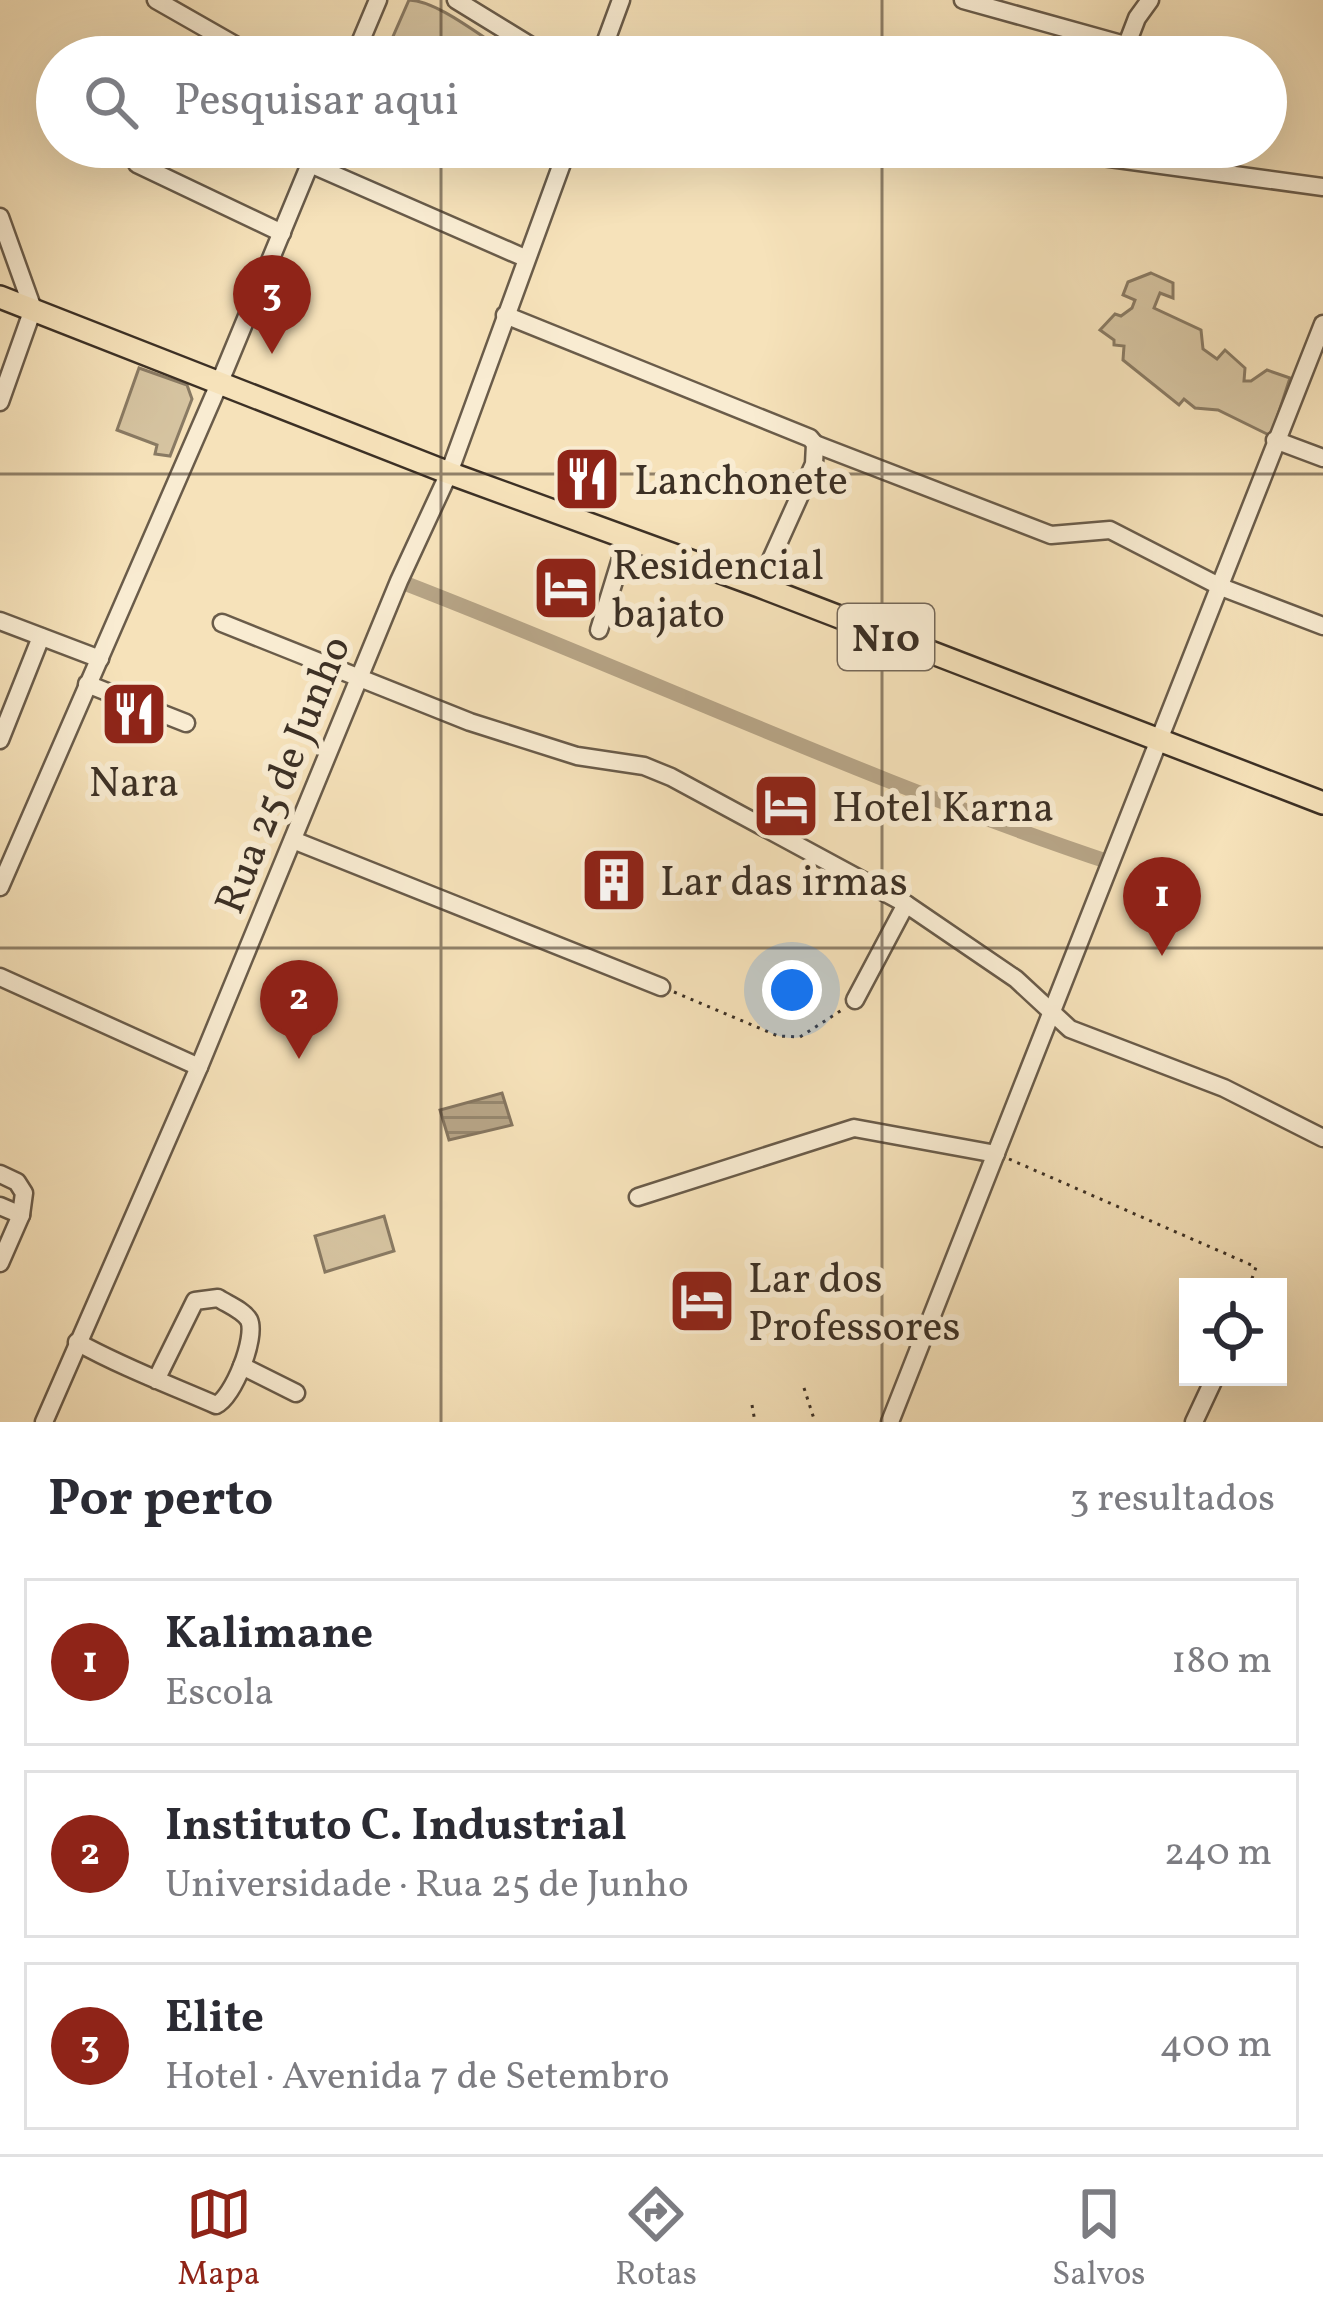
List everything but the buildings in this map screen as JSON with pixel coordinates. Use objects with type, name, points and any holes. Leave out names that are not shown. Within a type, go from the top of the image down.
[{"type":"main road","name":"N10","points":[[0,297],[1323,803]]},
{"type":"street","points":[[156,0],[219,36]]},
{"type":"street","points":[[363,36],[378,0]]},
{"type":"street","points":[[456,0],[515,36]]},
{"type":"street","points":[[608,36],[621,0]]},
{"type":"street","points":[[963,0],[1077,36]]},
{"type":"street","points":[[1132,36],[1150,0]]},
{"type":"street","points":[[145,168],[282,233]]},
{"type":"street","points":[[0,887],[309,168]]},
{"type":"street","points":[[341,168],[525,258]]},
{"type":"street","name":"Rua 25 de Junho","points":[[44,1422],[199,1067],[448,472],[560,168]]},
{"type":"street","points":[[1202,168],[1323,187]]},
{"type":"street","points":[[0,218],[33,309],[0,402]]},
{"type":"street","points":[[505,316],[1051,535],[1109,530],[1221,587],[1323,626]]},
{"type":"street","points":[[890,1422],[1323,324]]},
{"type":"street","points":[[1275,440],[1323,458]]},
{"type":"street","points":[[759,586],[814,464],[815,444]]},
{"type":"street","points":[[599,630],[627,539]]},
{"type":"street","points":[[0,621],[100,659]]},
{"type":"street","points":[[222,623],[513,736],[577,755],[644,766],[671,777],[906,904],[1016,979],[1070,1029],[1224,1088],[1323,1138]]},
{"type":"street","points":[[0,740],[41,637]]},
{"type":"street","points":[[87,684],[186,723]]},
{"type":"street","points":[[293,840],[661,987]]},
{"type":"street","points":[[855,1000],[906,904]]},
{"type":"street","points":[[0,977],[199,1067]]},
{"type":"street","points":[[638,1197],[854,1128],[996,1154]]},
{"type":"street","points":[[0,1174],[23,1189],[21,1215],[0,1263]]},
{"type":"street","points":[[0,1206],[21,1215]]},
{"type":"street","points":[[77,1342],[156,1380],[220,1405],[230,1395],[242,1366],[249,1321],[218,1298],[195,1301],[156,1380]]},
{"type":"street","points":[[242,1366],[296,1393]]},
{"type":"street","points":[[1193,1422],[1211,1386]]},
{"type":"path","points":[[661,987],[778,1036],[800,1037],[855,1000]]},
{"type":"path","points":[[996,1154],[1256,1267],[1253,1278]]},
{"type":"path","points":[[804,1388],[815,1422]]},
{"type":"path","points":[[752,1405],[755,1422]]},
{"type":"shaded area","points":[[409,0],[449,15],[482,36],[393,36]]},
{"type":"shaded area","points":[[1151,273],[1173,283],[1173,298],[1160,293],[1154,308],[1201,330],[1203,349],[1217,359],[1225,350],[1245,368],[1244,381],[1267,370],[1290,378],[1271,436],[1218,410],[1195,408],[1184,399],[1179,405],[1123,360],[1124,346],[1114,345],[1100,330],[1115,314],[1121,316],[1132,308],[1135,300],[1123,295],[1128,282]]},
{"type":"shaded area","points":[[139,368],[187,385],[192,399],[170,456],[155,454],[157,445],[117,430]]},
{"type":"shaded area","points":[[502,1093],[512,1125],[449,1140],[440,1110]]},
{"type":"shaded area","points":[[384,1216],[394,1251],[325,1272],[315,1236]]},
{"type":"waterway","points":[[399,581],[932,798],[1112,863]]},
{"type":"place","name":"Elite","points":[[272,354]]},
{"type":"place","name":"Lanchonete","points":[[587,479]]},
{"type":"place","name":"Residencial bajato","points":[[566,588]]},
{"type":"place","name":"Nara","points":[[134,714]]},
{"type":"place","name":"Hotel Karna","points":[[786,806]]},
{"type":"place","name":"Lar das irmas","points":[[614,880]]},
{"type":"place","name":"Kalimane","points":[[1162,956]]},
{"type":"place","name":"Instituto C. Industrial","points":[[299,1059]]},
{"type":"place","name":"Lar dos Professores","points":[[702,1301]]}]
